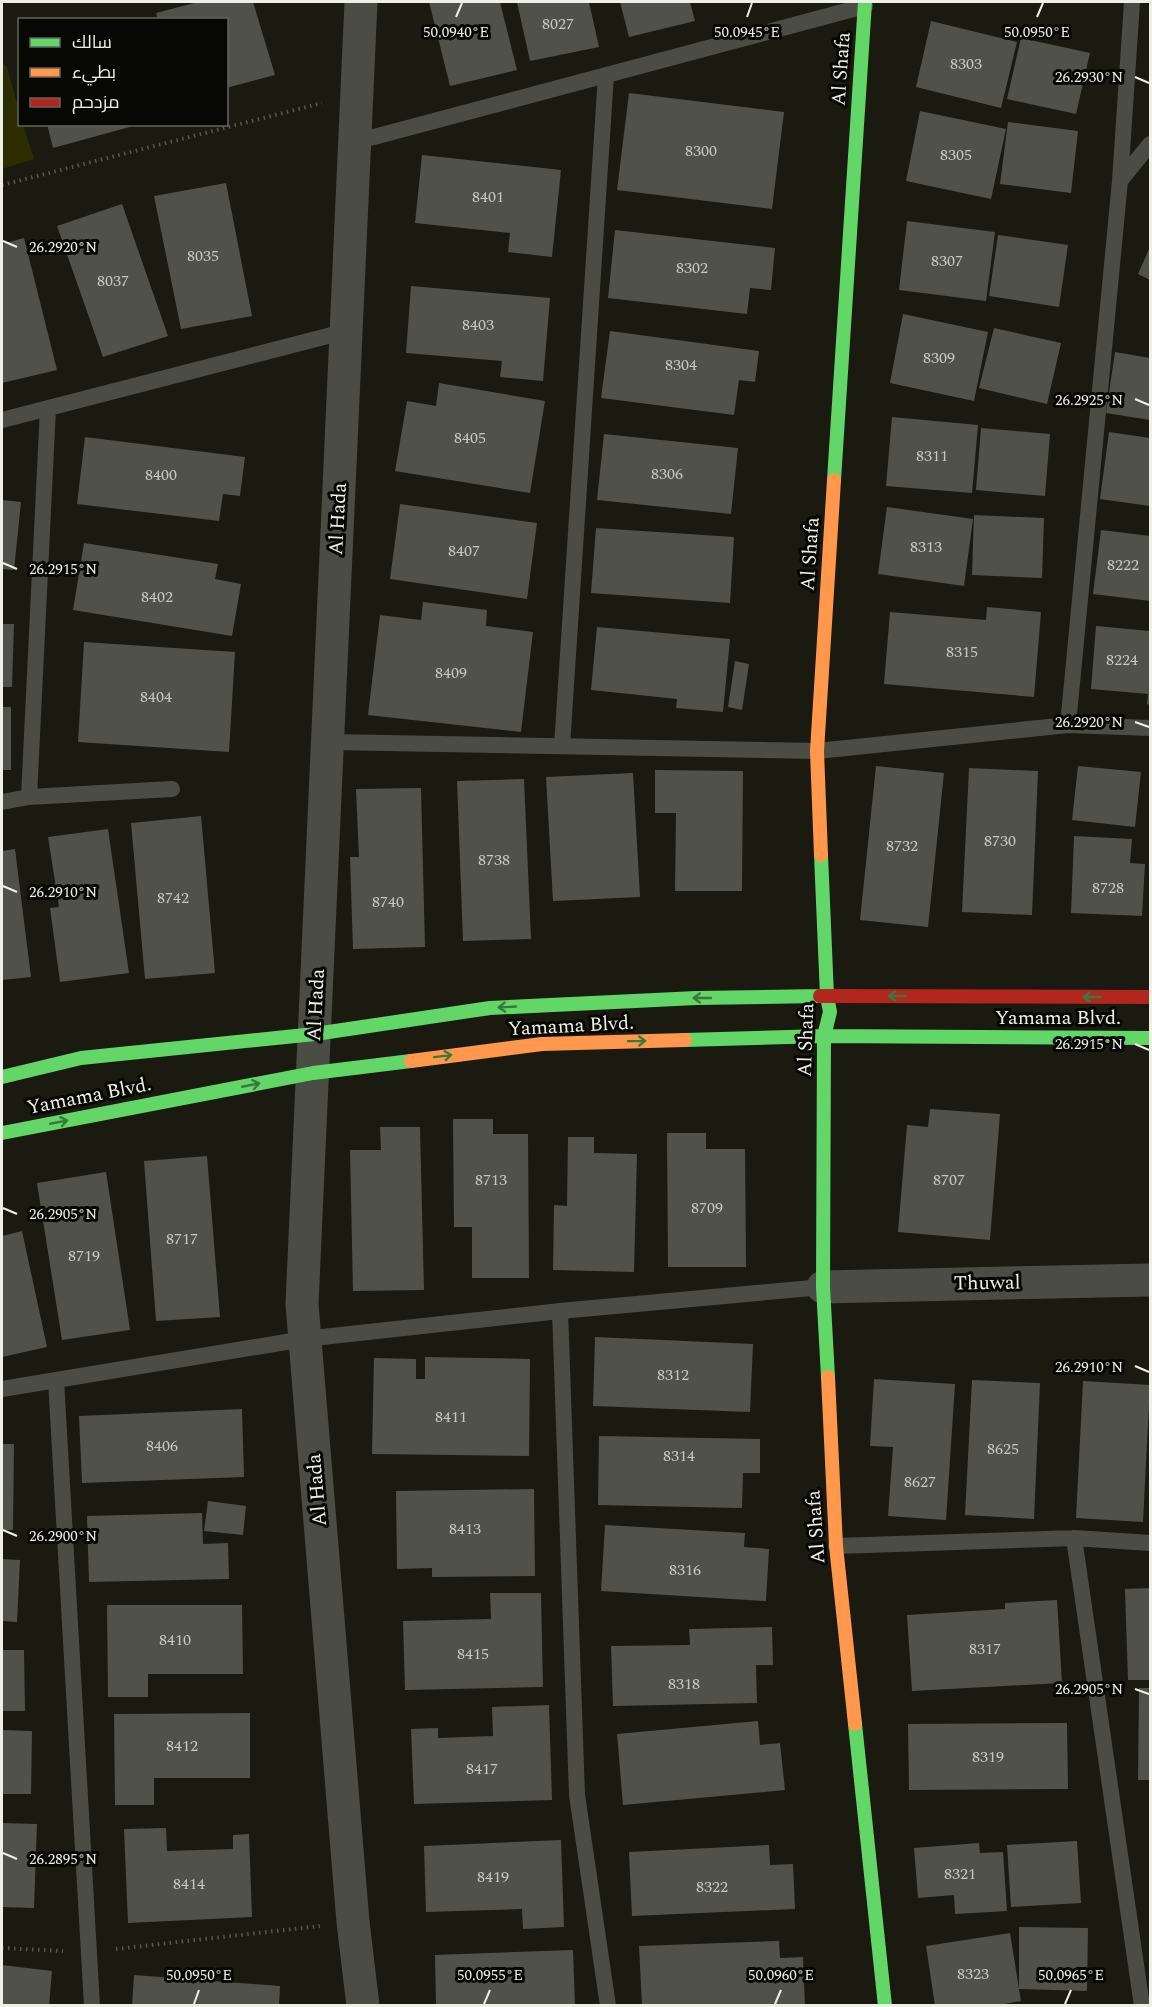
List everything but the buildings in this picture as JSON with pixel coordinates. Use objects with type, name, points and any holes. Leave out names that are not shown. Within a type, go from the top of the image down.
[{"type":"main road","name":"Al Shafa","points":[[865,4],[818,750],[826,996],[830,1012],[824,1036],[823,1287],[836,1546],[885,2006]]},
{"type":"main road","name":"Yamama Blvd.","points":[[2,1077],[81,1058],[315,1034],[490,1008],[696,998],[1150,997]]},
{"type":"main road","name":"Yamama Blvd.","points":[[2,1133],[313,1073],[542,1044],[824,1036],[1150,1038]]},
{"type":"street","name":"Al Hada","points":[[361,2],[302,1305],[353,1922],[363,2006]]},
{"type":"street","name":"Thuwal","points":[[823,1287],[1150,1280]]},
{"type":"lane","points":[[1068,725],[1120,181],[1132,2]]},
{"type":"lane","points":[[355,142],[865,4]]},
{"type":"lane","points":[[562,746],[606,75]]},
{"type":"lane","points":[[1120,181],[1150,144]]},
{"type":"lane","points":[[2,420],[346,331]]},
{"type":"lane","points":[[28,797],[48,408]]},
{"type":"lane","points":[[328,741],[818,750],[1068,725],[1150,728]]},
{"type":"lane","points":[[2,802],[28,797],[172,789]]},
{"type":"lane","points":[[2,1389],[304,1339],[560,1311],[823,1287]]},
{"type":"lane","points":[[560,1311],[577,1795],[608,2006]]},
{"type":"lane","points":[[56,1380],[92,2006]]},
{"type":"lane","points":[[836,1546],[1074,1538],[1150,1543]]},
{"type":"lane","points":[[1074,1538],[1142,2006]]},
{"type":"path","points":[[2,184],[357,94]]},
{"type":"path","points":[[2,1948],[89,1953],[353,1922]]},
{"type":"shaded area","points":[[2,63],[7,67],[18,107],[18,126],[23,126],[34,159],[2,169]]},
{"type":"traffic: fast","points":[[834,480],[865,2]]},
{"type":"traffic: fast","points":[[821,855],[827,996],[830,1012],[824,1036],[823,1287],[828,1377]]},
{"type":"traffic: fast","points":[[2,1077],[81,1058],[315,1034],[490,1008],[696,998],[820,996]]},
{"type":"traffic: fast","points":[[685,1040],[824,1036],[1150,1038]]},
{"type":"traffic: fast","points":[[2,1133],[313,1073],[411,1061]]},
{"type":"traffic: fast","points":[[855,1724],[885,2006]]},
{"type":"traffic: slow","points":[[821,855],[817,751],[834,480]]},
{"type":"traffic: slow","points":[[411,1061],[542,1044],[685,1040]]},
{"type":"traffic: slow","points":[[828,1377],[836,1546],[855,1724]]},
{"type":"traffic: jam","points":[[820,996],[1150,997]]}]
